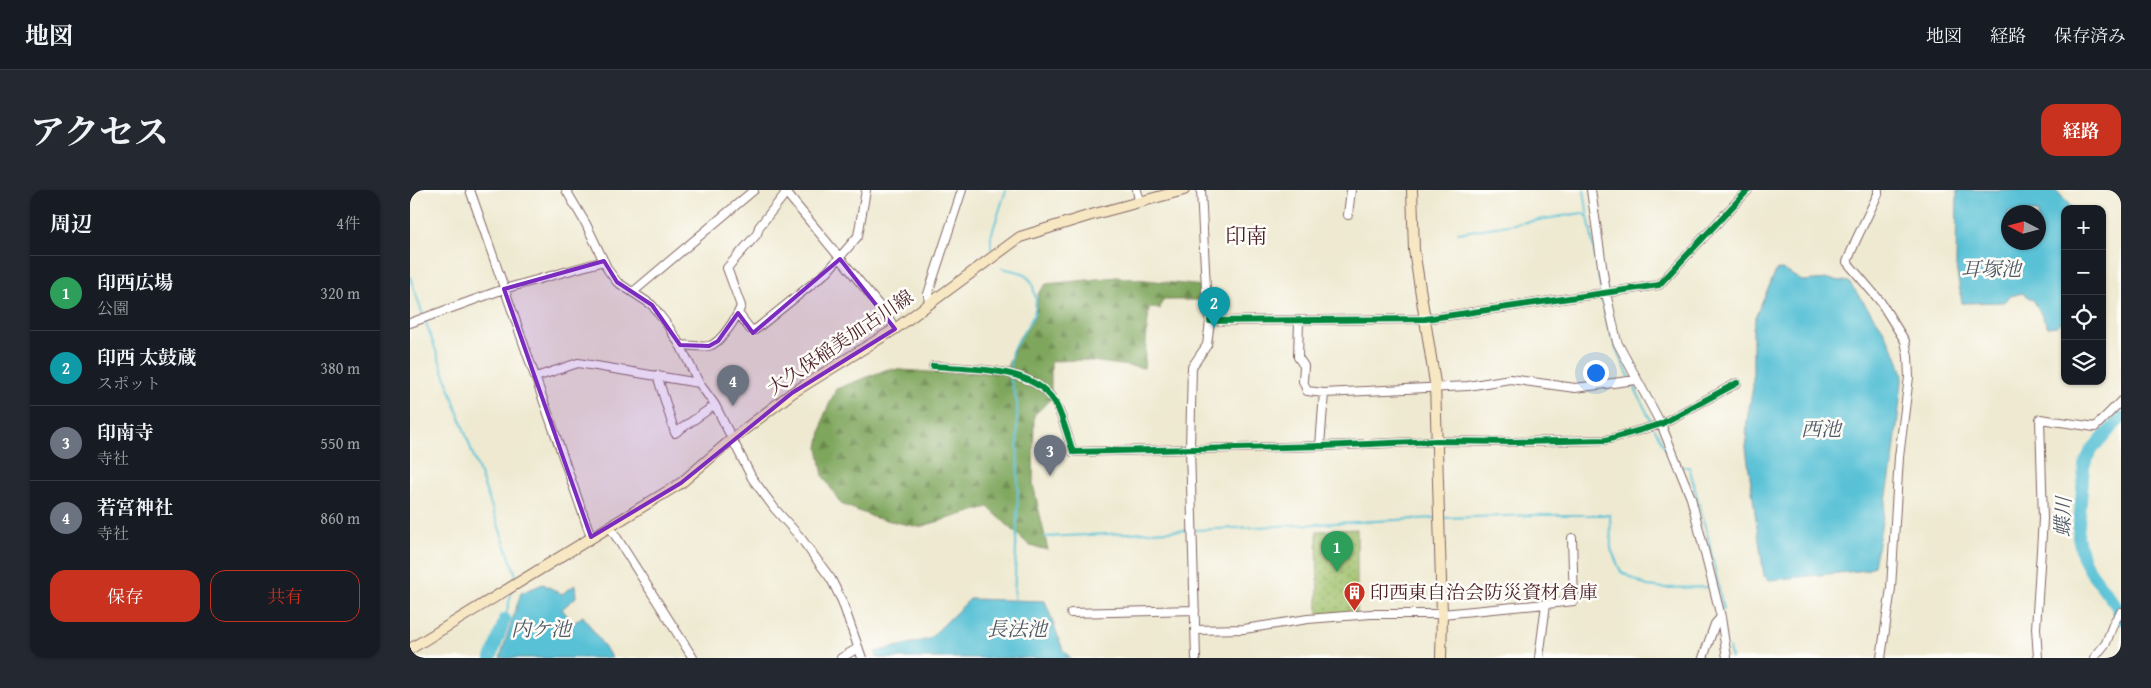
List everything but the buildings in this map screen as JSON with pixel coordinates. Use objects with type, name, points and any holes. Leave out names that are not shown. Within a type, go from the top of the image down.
[{"type":"main road","name":"大久保稲美加古川線","points":[[410,649],[681,482],[732,439],[792,393],[896,329],[1020,237],[1139,201],[1184,190]]},
{"type":"main road","points":[[1412,190],[1414,250],[1435,386],[1442,614],[1441,658]]},
{"type":"street","points":[[470,190],[591,536]]},
{"type":"street","points":[[566,190],[586,224],[608,270],[617,282],[652,305],[680,344],[700,383],[715,405],[752,478],[775,510],[800,537],[831,579],[842,601],[862,658]]},
{"type":"street","points":[[633,292],[754,190]]},
{"type":"street","points":[[738,313],[750,329],[755,330],[827,272],[858,236],[866,190]]},
{"type":"street","points":[[928,304],[928,294],[962,190]]},
{"type":"street","points":[[1137,190],[1139,201]]},
{"type":"street","points":[[1196,658],[1190,448],[1192,367],[1207,345],[1210,321],[1207,308],[1201,190]]},
{"type":"street","points":[[1348,216],[1351,190]]},
{"type":"street","points":[[1591,190],[1606,293],[1617,342],[1661,424],[1691,498],[1722,617],[1727,658]]},
{"type":"street","points":[[1210,321],[1425,319],[1659,285],[1748,190]]},
{"type":"street","points":[[1878,190],[1878,194],[1856,240],[1848,262],[1880,301],[1905,341],[1908,356],[1909,377],[1899,457],[1891,588],[1881,658]]},
{"type":"street","points":[[680,344],[709,346],[718,341],[738,313],[741,306],[727,268],[757,234],[758,227],[785,192],[896,329]]},
{"type":"street","points":[[410,323],[504,289],[604,261]]},
{"type":"street","points":[[1299,320],[1298,357],[1304,366],[1303,382],[1307,391],[1324,394],[1435,386],[1468,386],[1510,379],[1575,388],[1636,380]]},
{"type":"street","points":[[536,377],[578,363],[657,374],[700,383]]},
{"type":"street","points":[[932,366],[1009,373],[1039,386],[1054,401],[1073,452],[1437,441],[1606,440],[1661,424],[1737,383]]},
{"type":"street","points":[[657,374],[675,433],[715,405]]},
{"type":"street","points":[[1385,390],[1386,398]]},
{"type":"street","points":[[1320,446],[1324,394]]},
{"type":"street","points":[[2038,658],[2036,628],[2043,519],[2040,419],[2095,426],[2121,401]]},
{"type":"street","points":[[610,527],[693,658]]},
{"type":"street","points":[[1195,630],[1244,629],[1308,619],[1371,614],[1442,614],[1574,601],[1572,538]]},
{"type":"street","points":[[1539,658],[1546,604]]},
{"type":"street","points":[[1071,614],[1195,610]]},
{"type":"street","points":[[2094,658],[2106,643],[2114,622],[2121,612]]},
{"type":"street","points":[[1703,658],[1715,624],[1722,617]]},
{"type":"street","points":[[842,658],[858,648]]},
{"type":"highlighted area","points":[[840,259],[895,329],[792,393],[681,483],[591,537],[504,289],[604,261],[617,282],[652,305],[680,345],[709,346],[718,341],[738,313],[753,333]]},
{"type":"green space","points":[[1117,277],[1203,286],[1204,300],[1162,300],[1160,309],[1149,307],[1144,368],[1083,360],[1051,361],[1051,399],[1034,415],[1033,484],[1048,550],[1030,546],[988,507],[919,527],[876,518],[841,504],[823,476],[818,447],[824,416],[836,389],[888,369],[943,373],[1005,372],[1019,338],[1034,317],[1038,294],[1046,284]]},
{"type":"green space","points":[[1357,529],[1357,614],[1318,615],[1317,531]]},
{"type":"water","name":"耳塚池","points":[[1957,190],[2056,190],[2069,205],[2061,205],[2061,322],[2057,326],[2048,327],[2034,301],[2022,293],[2011,296],[2004,302],[1962,303],[1956,266]]},
{"type":"water","name":"西池","points":[[1777,269],[1784,270],[1802,281],[1828,279],[1849,282],[1882,328],[1897,356],[1903,374],[1893,461],[1874,566],[1867,570],[1770,580],[1764,576],[1746,448],[1747,420],[1753,387],[1753,328],[1757,313]]},
{"type":"water","name":"内ケ池","points":[[543,584],[562,594],[575,585],[576,597],[562,609],[573,623],[583,616],[612,658],[500,658],[521,593]]},
{"type":"water","name":"長法池","points":[[970,599],[1045,601],[1063,650],[1071,658],[878,658],[875,652],[929,639]]},
{"type":"waterway","points":[[991,249],[991,236],[1006,190]]},
{"type":"waterway","points":[[1584,190],[1588,217]]},
{"type":"waterway","points":[[1458,233],[1582,213],[1588,217],[1601,291]]},
{"type":"waterway","points":[[1002,268],[1023,273],[1032,282],[1036,301],[1034,315],[1012,351],[1009,371]]},
{"type":"waterway","points":[[410,277],[423,315]]},
{"type":"waterway","points":[[1601,295],[1612,338],[1630,378]]},
{"type":"waterway","points":[[425,320],[516,575],[514,581]]},
{"type":"waterway","points":[[1009,375],[1017,402],[1018,494],[1014,602]]},
{"type":"waterway","points":[[1632,382],[1653,425]]},
{"type":"waterway","name":"蝶川","points":[[2121,418],[2091,450],[2084,466],[2078,537],[2083,558],[2090,571],[2117,607],[2121,619]]},
{"type":"waterway","points":[[1655,429],[1675,467]]},
{"type":"waterway","points":[[1682,467],[1689,467],[1708,537],[1723,609]]},
{"type":"waterway","points":[[1443,518],[1610,515],[1611,549],[1621,572],[1647,586],[1665,588],[1712,587]]},
{"type":"waterway","points":[[1196,530],[1436,518]]},
{"type":"waterway","points":[[1045,537],[1191,530]]},
{"type":"waterway","points":[[512,591],[505,619],[514,620]]},
{"type":"waterway","points":[[491,658],[505,619]]},
{"type":"waterway","points":[[1729,648],[1731,658]]},
{"type":"cycle path","points":[[1210,321],[1425,319],[1659,285],[1748,190]]},
{"type":"cycle path","points":[[933,366],[981,369],[1016,375],[1031,381],[1044,390],[1057,406],[1073,452],[1323,446],[1437,441],[1606,440],[1661,424],[1737,383]]},
{"type":"place","name":"印西 太鼓蔵","points":[[1214,328]]},
{"type":"place","name":"若宮神社","points":[[733,406]]},
{"type":"place","name":"印南寺","points":[[1050,476]]},
{"type":"place","name":"印西広場","points":[[1337,572]]},
{"type":"place","name":"印西東自治会防災資材倉庫","points":[[1354,611]]},
{"type":"district","name":"印南","points":[[1246,236]]}]
